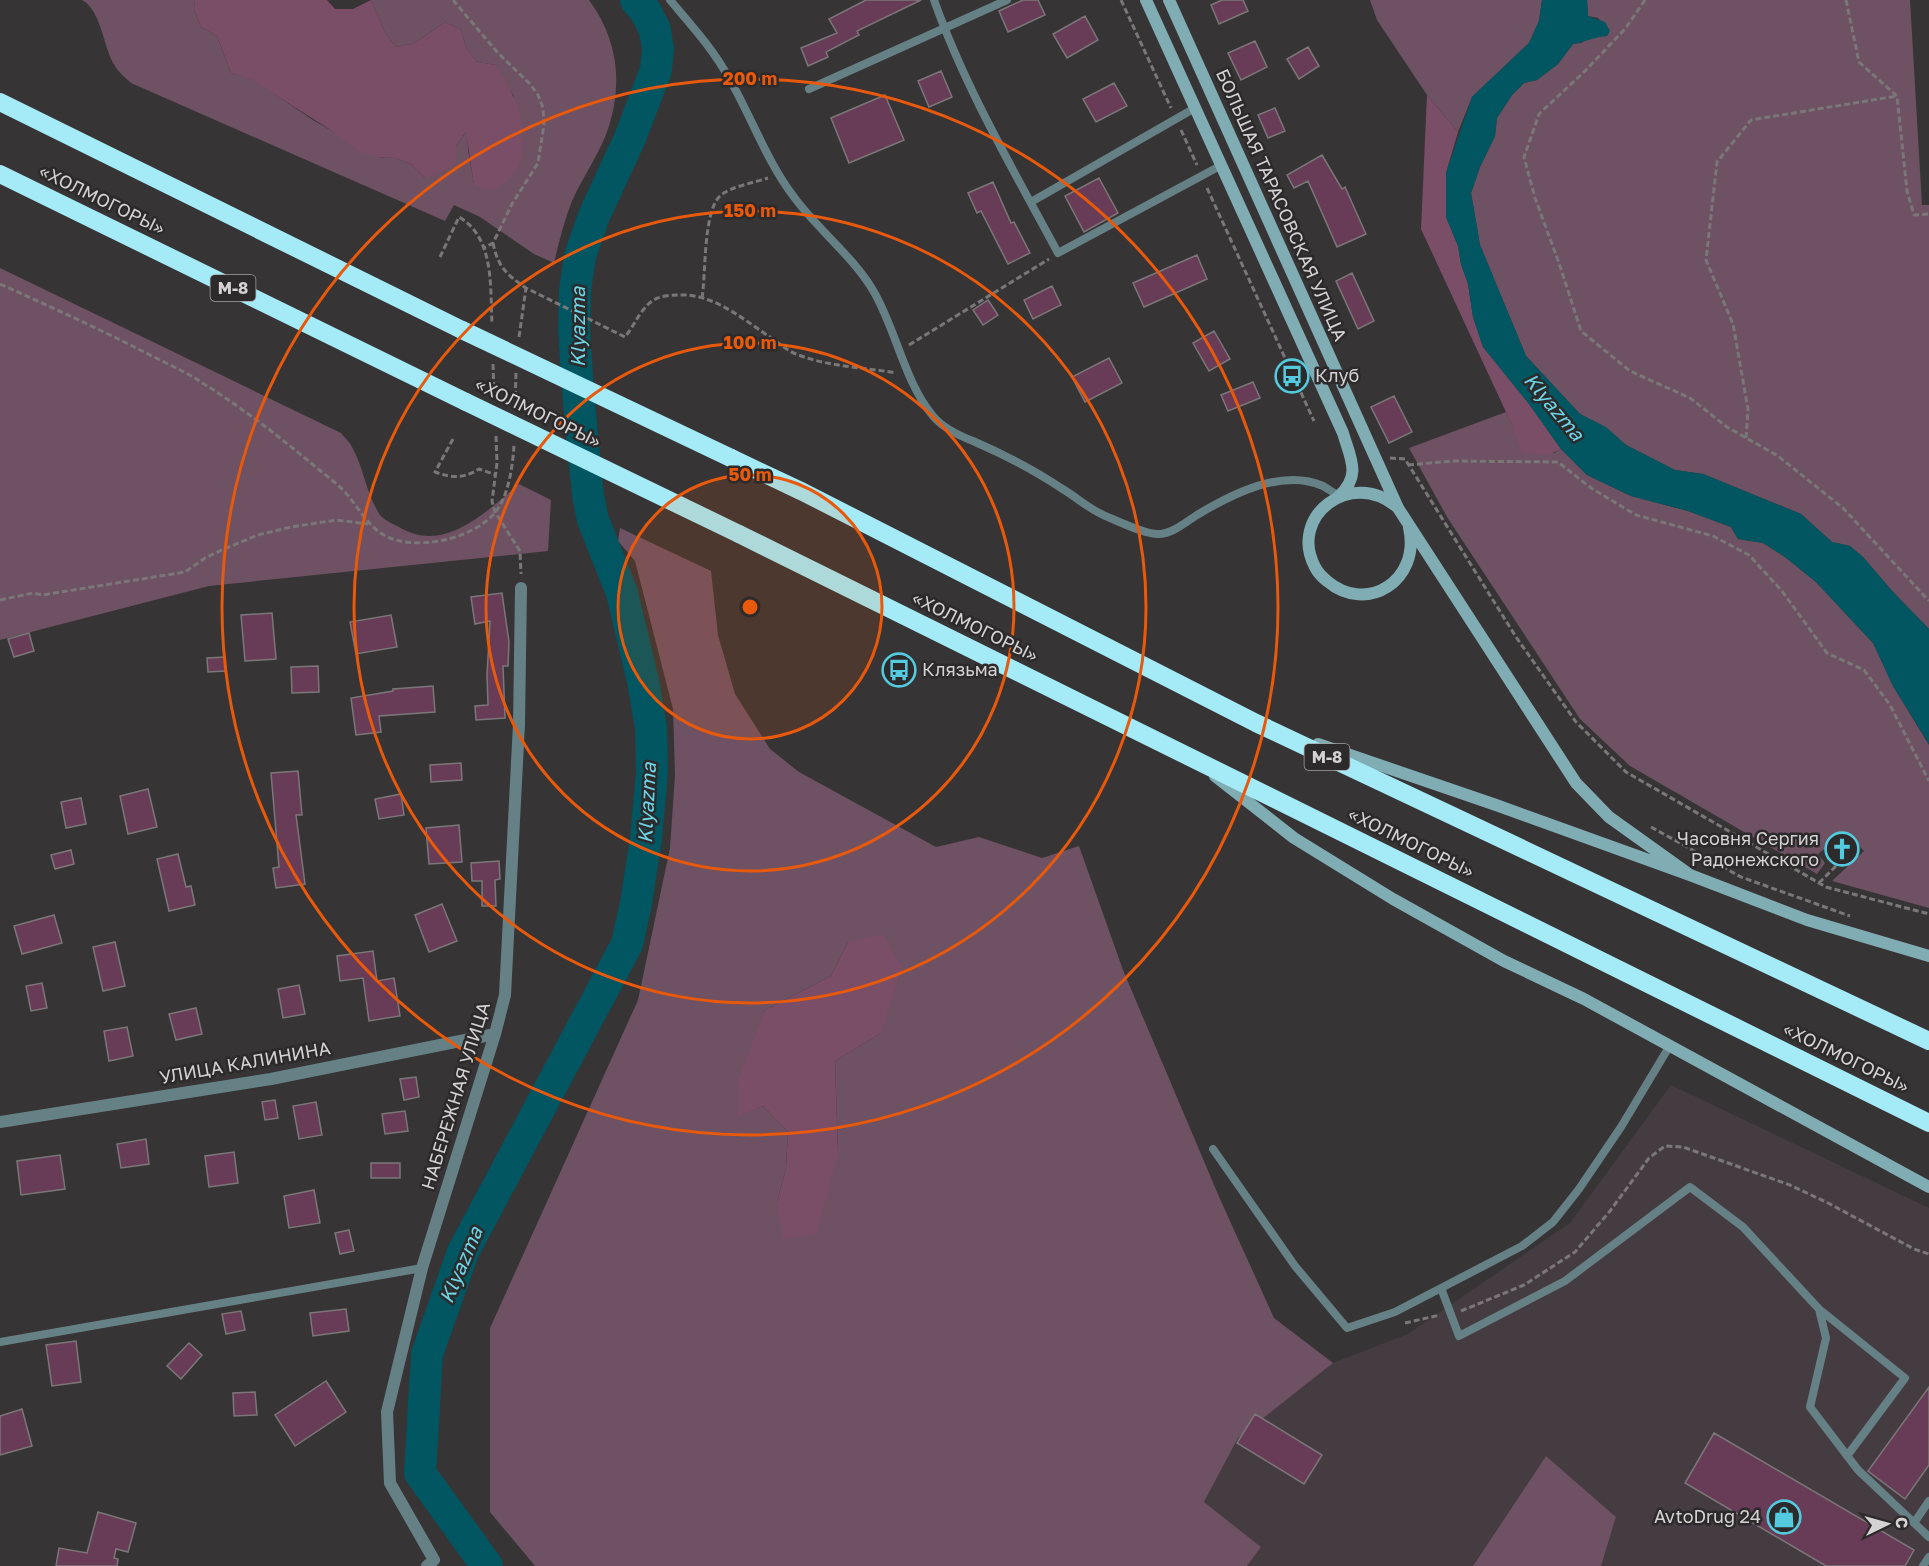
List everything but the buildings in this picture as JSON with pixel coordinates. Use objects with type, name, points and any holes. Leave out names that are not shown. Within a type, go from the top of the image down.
[{"type":"highway","name":"М-8","points":[[0,102],[462,330],[803,492],[1256,723],[1929,1041]]},
{"type":"highway","name":"«ХОЛМОГОРЫ»","points":[[0,174],[739,534],[1929,1123]]},
{"type":"street","name":"БОЛЬШАЯ ТАРАСОВСКАЯ УЛИЦА","points":[[1146,0],[1343,433],[1353,466],[1352,481],[1339,496]]},
{"type":"street","name":"БОЛЬШАЯ ТАРАСОВСКАЯ УЛИЦА","points":[[1169,0],[1398,508],[1576,783],[1609,817],[1690,875]]},
{"type":"street","points":[[1398,508],[1371,493],[1360,491],[1339,496],[1318,514],[1310,530],[1309,544],[1314,567],[1335,588],[1351,594],[1370,594],[1390,586],[1405,569],[1411,551],[1407,522]]},
{"type":"street","name":"НАБЕРЕЖНАЯ УЛИЦА","points":[[430,1563],[390,1483],[387,1412],[422,1268],[495,1034],[505,994],[519,724],[521,588]]},
{"type":"street","points":[[1256,723],[1496,805],[1807,920],[1929,956]]},
{"type":"street","points":[[1190,757],[1294,838],[1393,900],[1504,961],[1584,999],[1929,1187]]},
{"type":"street","name":"УЛИЦА КАЛИНИНА","points":[[0,1122],[271,1079],[495,1034]]},
{"type":"lane","points":[[670,0],[705,41],[730,80],[779,175],[794,198],[856,267],[874,292],[918,396],[934,418],[962,437],[1002,453],[1062,488],[1084,505],[1149,533],[1160,534],[1172,530],[1218,503],[1270,483],[1288,480],[1305,482],[1322,486],[1339,496]]},
{"type":"lane","points":[[934,0],[944,28],[987,119],[1058,253],[1220,166]]},
{"type":"lane","points":[[810,89],[1007,0]]},
{"type":"lane","points":[[1030,202],[1195,108]]},
{"type":"lane","points":[[1213,1149],[1294,1266],[1347,1328],[1395,1312],[1522,1246],[1553,1222],[1579,1189],[1621,1127],[1669,1047]]},
{"type":"lane","points":[[1441,1288],[1459,1336],[1565,1281],[1690,1187],[1743,1227],[1819,1309],[1905,1378],[1847,1456]]},
{"type":"lane","points":[[0,1342],[422,1268]]},
{"type":"lane","points":[[1819,1309],[1826,1338],[1810,1407],[1857,1470],[1929,1537]]},
{"type":"lane","points":[[1914,1523],[1929,1501]]},
{"type":"lane","points":[[1923,1566],[1929,1557]]},
{"type":"path","points":[[453,0],[498,53],[530,84],[543,108],[544,125],[538,163],[512,204],[493,243],[484,248]]},
{"type":"path","points":[[1121,0],[1314,420]]},
{"type":"path","points":[[1645,0],[1618,36],[1539,114],[1524,157],[1535,198],[1581,331],[1630,370],[1690,398],[1727,427],[1778,456],[1843,508],[1929,601]]},
{"type":"path","points":[[1846,0],[1858,62],[1897,96],[1907,190],[1914,215],[1929,214]]},
{"type":"path","points":[[1746,438],[1748,409],[1733,324],[1706,260],[1717,162],[1751,120],[1897,96]]},
{"type":"path","points":[[702,298],[709,219],[713,204],[721,195],[733,189],[779,175]]},
{"type":"path","points":[[440,257],[459,217]]},
{"type":"path","points":[[493,243],[502,269],[526,288],[625,338],[643,309],[654,299],[686,294],[723,306],[794,354],[856,368],[909,375]]},
{"type":"path","points":[[900,350],[1058,253]]},
{"type":"path","points":[[0,284],[112,335],[204,383],[246,412],[342,489],[370,524],[381,534],[395,540],[427,543],[460,536],[495,512],[507,485],[514,441]]},
{"type":"path","points":[[518,343],[526,288]]},
{"type":"path","points":[[514,408],[517,364]]},
{"type":"path","points":[[453,439],[435,472],[458,478],[479,469],[496,474]]},
{"type":"path","points":[[1386,458],[1405,459],[1516,637],[1576,722],[1626,772],[1826,887],[1929,914]]},
{"type":"path","points":[[1408,465],[1452,461],[1558,462],[1591,488],[1636,515],[1713,536],[1749,555],[1782,591],[1827,653],[1864,670],[1890,705],[1929,781]]},
{"type":"path","points":[[495,512],[520,551],[521,588]]},
{"type":"path","points":[[0,600],[33,593],[42,595],[185,572],[205,558],[225,549],[258,535],[291,526],[336,520],[370,524]]},
{"type":"path","points":[[1646,824],[1741,877],[1852,916]]},
{"type":"path","points":[[1819,883],[1840,862]]},
{"type":"shaded area","points":[[82,0],[195,0],[194,9],[201,27],[217,36],[231,73],[249,77],[313,120],[377,157],[395,158],[411,164],[425,178],[467,131],[474,184],[514,96],[503,81],[496,65],[477,62],[466,47],[461,30],[445,22],[415,43],[396,47],[385,33],[371,0],[589,0],[606,29],[615,60],[616,93],[613,109],[601,145],[572,201],[554,263],[534,254],[480,217],[454,205],[445,221],[131,83],[115,66],[94,12]]},
{"type":"shaded area","points":[[195,0],[327,0],[335,9],[353,9],[371,0],[385,33],[396,47],[415,43],[445,22],[461,30],[466,47],[477,62],[496,65],[516,102],[523,141],[519,166],[509,179],[492,191],[474,185],[466,132],[456,146],[456,163],[441,173],[425,178],[411,164],[395,158],[377,157],[360,152],[329,129],[249,78],[231,73],[217,36],[201,27],[194,9]]},
{"type":"shaded area","points":[[1370,0],[1542,0],[1539,21],[1529,43],[1472,97],[1458,132],[1427,95],[1377,20]]},
{"type":"shaded area","points":[[1587,0],[1910,0],[1922,205],[1929,205],[1929,629],[1863,557],[1850,546],[1832,542],[1801,514],[1703,474],[1675,470],[1626,445],[1605,427],[1580,414],[1526,356],[1480,245],[1471,193],[1495,136],[1497,118],[1512,95],[1524,83],[1537,80],[1558,64],[1573,44],[1581,43],[1591,37],[1607,36],[1609,31],[1598,18],[1588,16]]},
{"type":"shaded area","points":[[1427,95],[1458,132],[1446,173],[1446,217],[1458,246],[1468,284],[1473,317],[1483,347],[1529,404],[1561,449],[1556,452],[1542,455],[1522,452],[1512,425],[1421,229]]},
{"type":"shaded area","points":[[0,268],[341,433],[350,443],[356,455],[375,507],[382,517],[391,523],[416,534],[432,536],[448,533],[479,517],[519,484],[551,500],[548,551],[209,586],[0,640]]},
{"type":"shaded area","points":[[1506,412],[1512,425],[1554,453],[1561,449],[1587,475],[1631,496],[1688,511],[1731,527],[1738,539],[1763,543],[1816,582],[1873,643],[1893,686],[1929,745],[1929,908],[1832,881],[1864,851],[1845,832],[1818,854],[1825,863],[1817,874],[1630,766],[1580,719],[1447,517],[1409,448]]},
{"type":"shaded area","points":[[620,528],[711,571],[718,635],[735,694],[770,749],[799,772],[936,847],[979,837],[1042,858],[1079,846],[1123,970],[1220,1199],[1274,1318],[1333,1363],[1238,1438],[1204,1502],[1261,1547],[1247,1566],[535,1566],[490,1512],[490,1328],[638,1000],[670,848],[675,775],[673,709],[635,561],[618,541]],"holes":[[[848,942],[881,1033],[835,1061],[838,1153],[777,1202],[786,1168],[788,1132],[763,1106],[737,1116],[765,1010],[831,976]]]},
{"type":"shaded area","points":[[883,934],[902,968],[881,1033],[835,1061],[838,1153],[817,1234],[783,1239],[777,1202],[786,1168],[788,1132],[763,1106],[737,1117],[738,1080],[765,1010],[831,976],[848,942]]},
{"type":"shaded area","points":[[1671,1085],[1929,1208],[1929,1566],[1601,1566],[1616,1517],[1546,1456],[1473,1566],[1247,1566],[1261,1547],[1204,1502],[1238,1438],[1333,1363],[1408,1334],[1570,1223]]},
{"type":"shaded area","points":[[1546,1456],[1616,1517],[1601,1566],[1473,1566]]},
{"type":"water","points":[[1542,0],[1587,0],[1588,16],[1605,22],[1610,31],[1607,36],[1573,44],[1558,64],[1537,80],[1524,83],[1512,95],[1497,118],[1495,136],[1471,193],[1480,245],[1526,356],[1580,414],[1606,427],[1626,445],[1675,470],[1703,474],[1801,514],[1832,542],[1850,546],[1863,557],[1929,629],[1929,744],[1893,686],[1873,643],[1816,582],[1763,543],[1738,539],[1731,527],[1688,511],[1631,496],[1587,475],[1561,449],[1529,404],[1483,347],[1473,317],[1468,284],[1458,246],[1446,217],[1446,173],[1472,97],[1529,43],[1539,21]]},
{"type":"waterway","name":"Klyazma","points":[[487,1566],[420,1473],[427,1354],[463,1252],[627,944],[646,839],[652,772],[651,728],[643,681],[622,593],[593,520],[588,495],[574,330],[575,291],[580,256],[594,216],[630,138],[656,70],[658,49],[655,30],[646,12],[636,0]]},
{"type":"place","name":"Клуб","points":[[1292,376]]},
{"type":"place","name":"Клязьма","points":[[899,670]]},
{"type":"place","name":"Часовня Сергия Радонежского","points":[[1842,849]]},
{"type":"place","name":"AvtoDrug 24","points":[[1784,1517]]}]
